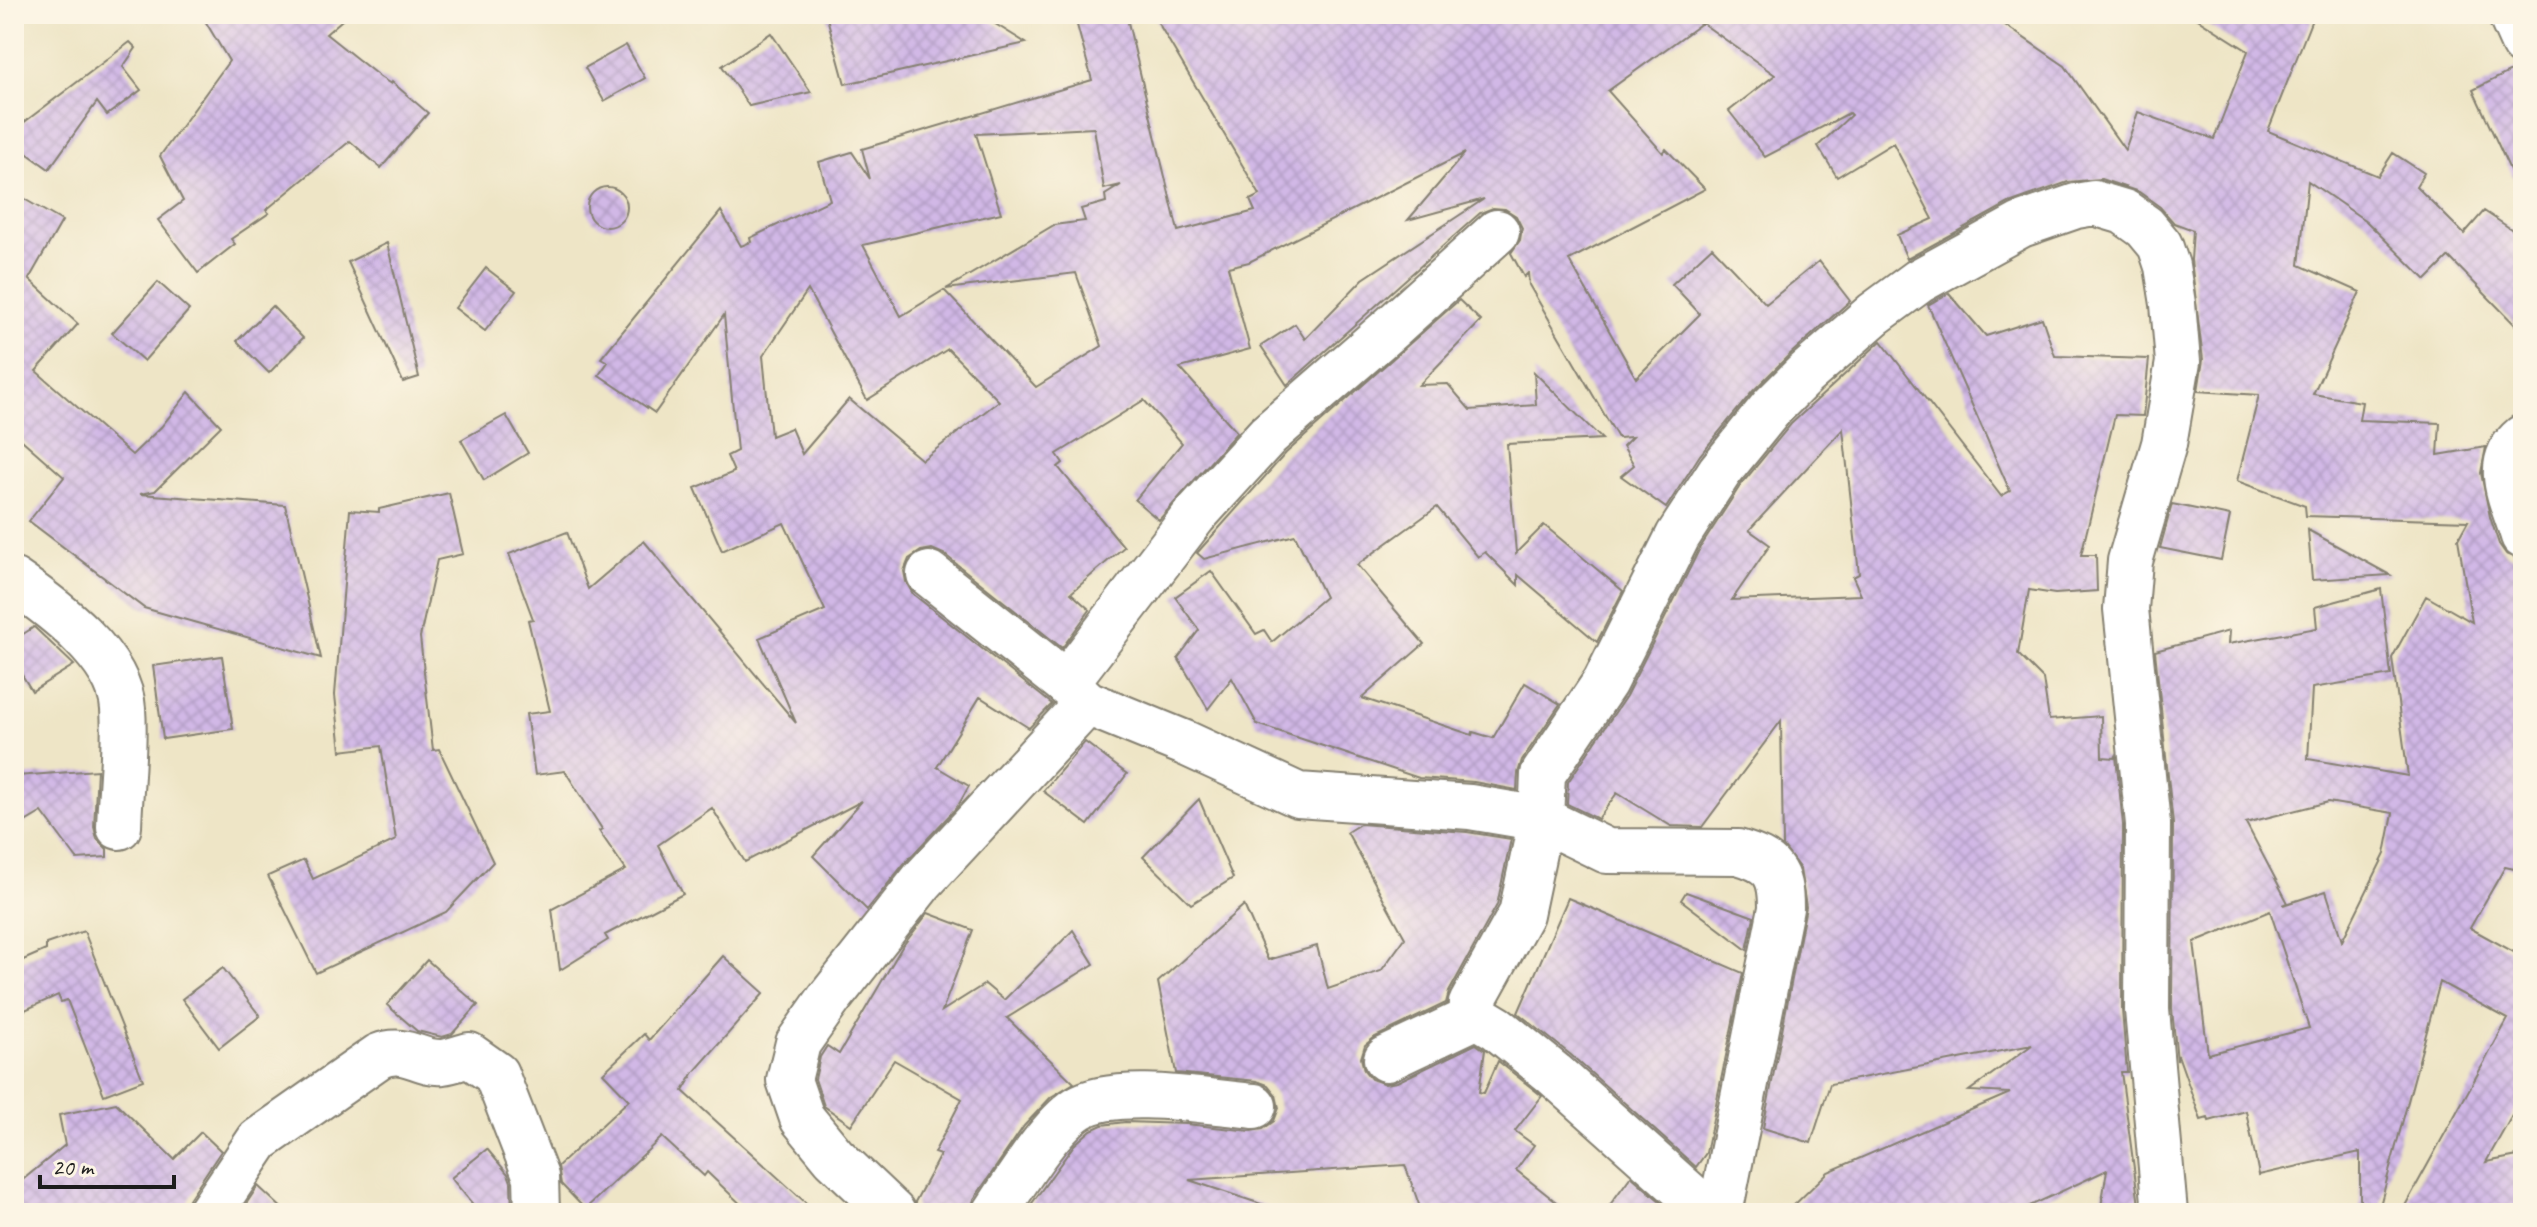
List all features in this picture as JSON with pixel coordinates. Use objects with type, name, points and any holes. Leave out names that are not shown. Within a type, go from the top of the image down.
[{"type":"street","points":[[2510,14],[2523,43]]},
{"type":"street","points":[[1710,1213],[1554,1074],[1497,1028],[1477,1016],[1471,1004],[1521,914],[1541,819],[1543,774],[1605,682],[1678,536],[1720,471],[1772,407],[1874,314],[1919,281],[2021,225],[2094,203],[2124,212],[2145,227],[2160,245],[2167,266],[2178,362],[2164,444],[2130,561],[2126,609],[2148,824],[2147,1010],[2165,1213]]},
{"type":"street","points":[[893,1213],[834,1157],[802,1118],[789,1080],[798,1043],[922,881],[1076,693],[1194,516],[1268,435],[1497,232]]},
{"type":"street","points":[[2523,437],[2506,458],[2503,470],[2523,536]]},
{"type":"street","points":[[929,574],[1076,693],[1298,795],[1470,807],[1541,819],[1607,851],[1738,852],[1758,858],[1771,867],[1779,880],[1781,908],[1720,1213]]},
{"type":"street","points":[[14,581],[51,606],[78,631],[117,685],[123,707],[119,827]]},
{"type":"street","points":[[1386,1059],[1477,1016]]},
{"type":"street","points":[[210,1213],[259,1140],[379,1056],[402,1051],[441,1062],[469,1055],[496,1074],[536,1177],[537,1213]]},
{"type":"street","points":[[995,1213],[1058,1125],[1079,1107],[1102,1098],[1126,1096],[1254,1106]]},
{"type":"building","points":[[201,14],[349,14],[326,34],[380,77],[392,82],[428,113],[381,168],[350,141],[266,210],[269,213],[231,239],[235,244],[198,273],[158,220],[183,201],[160,156],[229,61]]},
{"type":"building","points":[[826,14],[979,14],[1026,43],[845,84]]},
{"type":"building","points":[[1074,14],[1126,14],[1178,231],[1255,211],[1250,200],[1260,195],[1153,14],[1989,14],[2065,66],[2125,150],[2138,112],[2214,139],[2248,51],[2190,14],[2314,14],[2268,131],[2378,176],[2393,153],[2424,173],[2416,186],[2464,234],[2484,211],[2523,237],[2523,333],[2449,257],[2426,280],[2366,221],[2308,181],[2299,265],[2360,292],[2313,394],[2362,402],[2359,420],[2440,423],[2438,455],[2486,447],[2481,473],[2490,517],[2499,544],[2506,554],[2523,560],[2523,871],[2505,867],[2470,928],[2523,957],[2523,1096],[2486,1162],[2523,1155],[2523,1213],[2401,1213],[2508,1019],[2440,982],[2378,1213],[2360,1213],[2360,1152],[2259,1175],[2246,1111],[2209,1121],[2208,1118],[2201,1120],[2178,1055],[2177,1061],[2172,1009],[2173,824],[2155,651],[2229,631],[2228,644],[2317,628],[2315,607],[2381,589],[2391,675],[2312,688],[2308,759],[2408,776],[2392,658],[2426,596],[2472,622],[2458,539],[2468,521],[2306,516],[2305,506],[2237,481],[2259,395],[2198,391],[2203,360],[2191,260],[2193,230],[2174,223],[2160,207],[2139,192],[2101,179],[2068,182],[2009,203],[1907,259],[1897,235],[1933,219],[1893,143],[1837,177],[1818,146],[1851,115],[1849,113],[1765,157],[1729,111],[1775,75],[1702,23],[1608,91],[1663,153],[1666,149],[1705,189],[1569,260],[1636,378],[1700,314],[1672,284],[1712,247],[1766,304],[1819,261],[1850,301],[1753,391],[1700,455],[1666,508],[1621,476],[1634,465],[1623,446],[1632,437],[1618,438],[1529,285],[1528,273],[1524,277],[1511,253],[1520,240],[1522,228],[1516,216],[1505,209],[1493,208],[1480,213],[1287,385],[1261,346],[1295,324],[1305,339],[1363,279],[1484,199],[1408,220],[1465,153],[1249,262],[1228,267],[1250,349],[1180,368],[1237,432],[1159,520],[1135,500],[1182,443],[1144,400],[1057,454],[1063,463],[1058,467],[1124,547],[1071,593],[1090,610],[1062,648],[944,554],[932,549],[921,551],[909,559],[904,571],[913,594],[1052,704],[1029,728],[980,697],[937,767],[969,786],[958,806],[904,864],[867,910],[813,856],[862,801],[745,862],[712,808],[658,845],[683,894],[605,935],[608,940],[560,970],[552,909],[626,870],[599,831],[602,829],[565,771],[535,775],[526,714],[550,711],[528,620],[533,619],[509,554],[567,532],[588,589],[644,541],[796,723],[759,638],[825,610],[784,523],[722,551],[695,488],[734,472],[727,456],[737,451],[724,315],[655,413],[599,375],[608,362],[601,358],[721,211],[741,246],[751,242],[750,238],[830,200],[819,162],[852,152],[870,179],[862,149],[1092,80]],"holes":[[[1094,128],[1104,189],[1121,185],[1105,195],[1106,202],[1081,209],[1085,221],[1054,225],[946,289],[1076,273],[1102,346],[1036,387],[944,290],[901,316],[863,245],[1001,213],[976,134]],[[808,290],[867,400],[948,349],[999,401],[922,460],[849,399],[802,454],[791,428],[771,436],[763,356]],[[2328,802],[2393,813],[2385,854],[2342,941],[2326,891],[2283,905],[2288,903],[2246,823]],[[2270,911],[2309,1028],[2208,1054],[2194,942]]]},
{"type":"building","points":[[771,33],[811,92],[749,106],[722,66]]},
{"type":"building","points":[[130,42],[136,48],[123,67],[141,90],[107,115],[97,102],[49,169],[14,144],[14,130]]},
{"type":"building","points":[[626,45],[645,78],[604,101],[585,68]]},
{"type":"building","points":[[2519,67],[2523,68],[2523,198],[2473,90]]},
{"type":"building","points":[[607,187],[621,193],[627,207],[621,221],[607,227],[593,221],[587,207],[593,193]]},
{"type":"building","points":[[14,193],[62,221],[29,279],[78,324],[36,371],[132,455],[161,427],[189,392],[221,426],[155,491],[140,494],[285,505],[321,658],[144,608],[29,521],[64,477],[14,433]]},
{"type":"building","points":[[387,243],[419,377],[403,382],[348,262]]},
{"type":"building","points":[[486,268],[516,291],[485,331],[455,308]]},
{"type":"building","points":[[158,282],[189,310],[144,361],[112,333]]},
{"type":"building","points":[[1949,293],[1986,336],[2042,318],[2055,356],[2149,359],[2143,416],[2115,415],[2081,555],[2096,555],[2097,591],[2055,594],[2029,590],[2018,654],[2043,679],[2049,720],[2101,716],[2102,757],[2116,756],[2123,825],[2122,1010],[2127,1072],[2121,1072],[2140,1213],[2100,1213],[2107,1170],[2015,1213],[1786,1213],[1828,1172],[2010,1093],[1969,1091],[2032,1045],[1830,1084],[1811,1143],[1763,1128],[1806,907],[1800,869],[1783,846],[1781,721],[1702,827],[1671,826],[1617,793],[1598,819],[1567,804],[1568,782],[1626,696],[1700,548],[1740,486],[1791,424],[1881,341],[2001,496],[2010,491],[1928,305]],"holes":[[[1843,429],[1859,574],[1853,577],[1861,595],[1732,600],[1770,545],[1749,530]]]},
{"type":"building","points":[[1459,300],[1481,321],[1419,385],[1448,384],[1470,410],[1536,405],[1534,372],[1602,439],[1507,444],[1516,553],[1544,525],[1623,591],[1597,642],[1518,575],[1518,585],[1485,552],[1478,557],[1437,507],[1357,565],[1424,644],[1362,698],[1472,735],[1473,732],[1493,738],[1525,683],[1560,704],[1522,760],[1517,790],[1474,782],[1419,778],[1257,724],[1232,678],[1208,709],[1178,658],[1199,630],[1175,597],[1211,571],[1256,634],[1264,630],[1272,642],[1325,597],[1295,535],[1204,559],[1197,553],[1286,453]]},
{"type":"building","points":[[272,306],[303,338],[269,373],[237,341]]},
{"type":"building","points":[[506,415],[528,453],[484,480],[461,440]]},
{"type":"building","points":[[449,493],[463,554],[437,560],[420,637],[433,750],[439,749],[493,862],[446,912],[316,973],[268,876],[304,860],[313,879],[396,840],[381,746],[341,751],[335,695],[350,510],[379,512],[379,509]]},
{"type":"building","points":[[2172,504],[2230,516],[2221,560],[2160,548]]},
{"type":"building","points":[[2308,530],[2390,575],[2312,580]]},
{"type":"building","points":[[34,627],[74,665],[32,691],[14,662],[14,640]]},
{"type":"building","points":[[222,656],[233,729],[163,739],[153,666]]},
{"type":"building","points":[[1085,742],[1127,774],[1088,825],[1043,791]]},
{"type":"building","points":[[97,770],[94,827],[97,839],[107,849],[107,857],[77,859],[42,812],[20,825],[17,776]]},
{"type":"building","points":[[1199,799],[1233,878],[1191,904],[1143,857]]},
{"type":"building","points":[[1360,824],[1467,832],[1511,839],[1497,905],[1449,992],[1446,1003],[1375,1037],[1365,1045],[1361,1058],[1364,1070],[1371,1079],[1385,1084],[1397,1082],[1476,1044],[1485,1050],[1479,1092],[1484,1093],[1498,1061],[1542,1096],[1515,1131],[1534,1145],[1516,1170],[1570,1213],[1422,1213],[1405,1165],[1189,1180],[1267,1206],[1265,1213],[1025,1213],[1074,1145],[1102,1125],[1125,1122],[1186,1124],[1251,1131],[1263,1129],[1274,1121],[1279,1108],[1276,1095],[1268,1085],[1257,1081],[1176,1073],[1158,982],[1244,905],[1268,960],[1317,946],[1328,989],[1381,971],[1405,938],[1347,832]]},
{"type":"building","points":[[1686,892],[1754,917],[1747,950],[1681,900]]},
{"type":"building","points":[[1568,898],[1743,973],[1706,1153],[1696,1167],[1571,1055],[1518,1013]]},
{"type":"building","points":[[928,913],[973,930],[942,1011],[985,984],[1004,1000],[1073,930],[1094,964],[1007,1018],[1074,1083],[1051,1097],[1024,1126],[974,1199],[970,1213],[917,1213],[915,1202],[940,1155],[934,1153],[962,1099],[894,1060],[851,1125],[824,1106],[815,1079],[820,1057],[827,1046],[839,1054],[902,947]]},
{"type":"building","points":[[84,931],[143,1080],[104,1095],[67,1000],[61,1002],[58,995],[14,1015],[14,964],[46,950],[46,944]]},
{"type":"building","points":[[723,956],[764,993],[694,1072],[683,1091],[817,1213],[750,1213],[707,1172],[704,1176],[662,1137],[585,1209],[561,1184],[558,1166],[629,1100],[603,1073],[644,1034],[649,1040]]},
{"type":"building","points":[[427,960],[478,1005],[452,1034],[442,1037],[417,1031],[387,1005]]},
{"type":"building","points":[[223,968],[260,1016],[219,1048],[182,999]]},
{"type":"building","points":[[116,1103],[174,1159],[201,1132],[221,1151],[189,1199],[185,1213],[14,1213],[14,1187],[65,1145],[59,1115]]},
{"type":"building","points":[[487,1149],[508,1174],[512,1213],[480,1213],[451,1178]]},
{"type":"building","points":[[1631,1176],[1662,1203],[1654,1213],[1604,1213]]},
{"type":"building","points":[[258,1186],[287,1213],[240,1213]]}]
